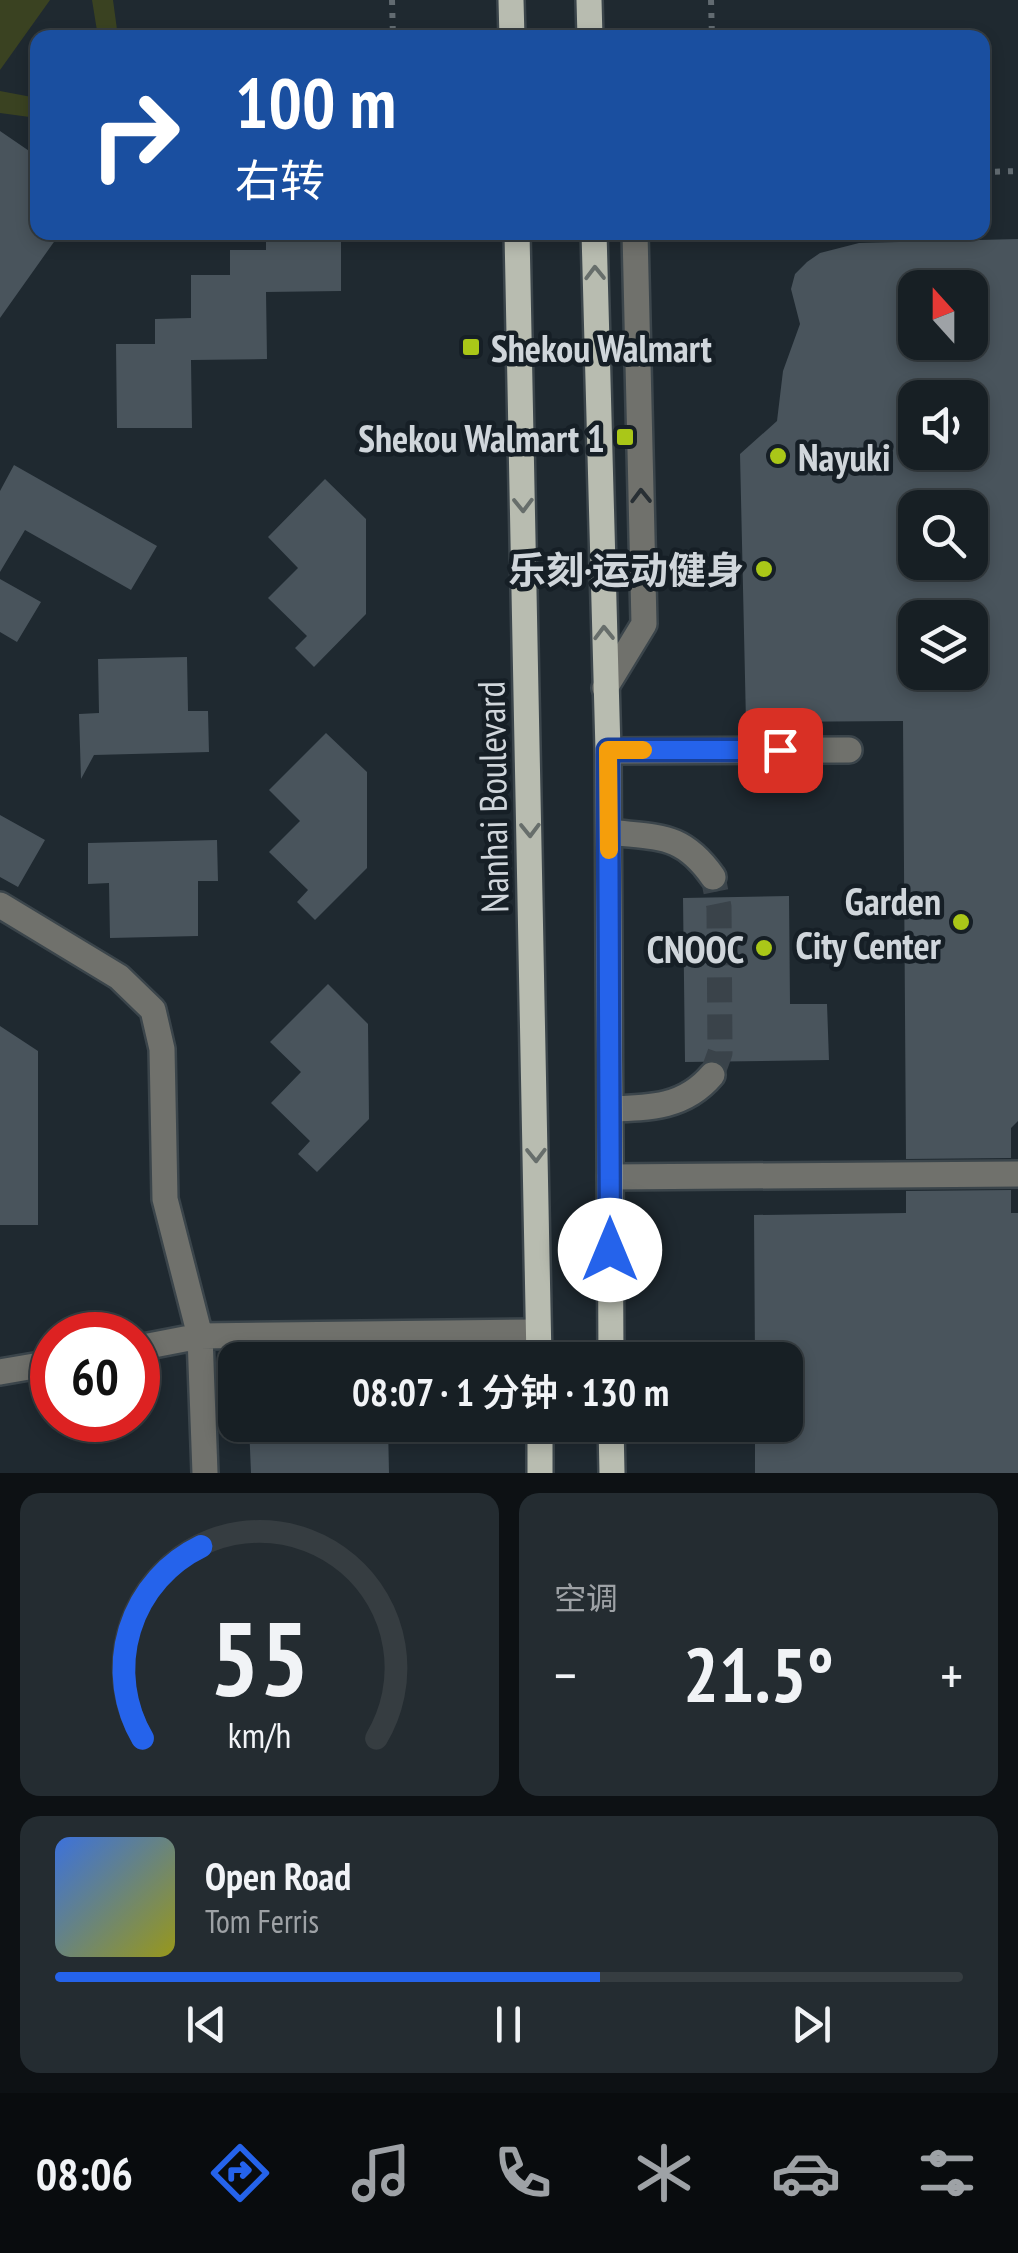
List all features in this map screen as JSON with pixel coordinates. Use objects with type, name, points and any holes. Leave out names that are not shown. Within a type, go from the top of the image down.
[{"type":"main road","points":[[511,0],[512,30]]},
{"type":"main road","points":[[589,0],[590,30]]},
{"type":"main road","name":"Nanhai Boulevard","points":[[517,240],[538,1342]]},
{"type":"main road","points":[[594,240],[608,750],[611,1342]]},
{"type":"main road","points":[[540,1442],[540,1473]]},
{"type":"main road","points":[[611,1442],[612,1473]]},
{"type":"lane","points":[[606,688],[644,624],[635,240]]},
{"type":"lane","points":[[608,750],[849,750]]},
{"type":"lane","points":[[608,832],[678,840],[696,853],[713,877]]},
{"type":"lane","points":[[0,905],[119,976],[152,1010],[162,1049],[165,1199],[200,1336],[205,1473]]},
{"type":"lane","points":[[610,1109],[676,1103],[698,1092],[712,1075]]},
{"type":"lane","points":[[610,1177],[1018,1174]]},
{"type":"lane","points":[[160,1344],[200,1336],[538,1332]]},
{"type":"lane","points":[[0,1372],[30,1366]]},
{"type":"path","points":[[392,0],[393,30]]},
{"type":"path","points":[[711,0],[712,30]]},
{"type":"path","points":[[990,172],[1018,171]]},
{"type":"green space","points":[[0,0],[50,0],[0,70]]},
{"type":"green space","points":[[92,0],[113,0],[117,30],[97,30]]},
{"type":"green space","points":[[0,91],[30,97],[30,117],[0,113]]},
{"type":"building","points":[[0,131],[30,152],[30,240],[55,240],[0,318]]},
{"type":"building","points":[[1018,239],[1018,1121],[1011,1128],[1011,1158],[906,1159],[903,721],[746,722],[740,454],[777,421],[783,371],[800,324],[791,289],[795,274],[820,253],[859,243]]},
{"type":"building","points":[[266,240],[341,240],[341,291],[266,292],[267,359],[191,360],[192,428],[117,428],[116,344],[155,344],[155,319],[191,318],[191,275],[230,275],[230,250],[266,250]]},
{"type":"building","points":[[14,465],[157,546],[131,590],[25,530],[0,572],[0,491]]},
{"type":"building","points":[[325,479],[366,519],[366,614],[314,667],[295,648],[307,636],[268,598],[298,568],[268,537]]},
{"type":"building","points":[[0,579],[41,602],[17,642],[0,632]]},
{"type":"building","points":[[187,657],[188,711],[208,711],[209,752],[94,755],[81,779],[79,714],[99,713],[98,659]]},
{"type":"building","points":[[326,733],[367,772],[367,868],[315,920],[297,902],[308,890],[269,852],[300,821],[269,790]]},
{"type":"building","points":[[0,815],[45,840],[18,887],[0,877]]},
{"type":"building","points":[[217,840],[218,881],[198,881],[198,936],[110,938],[109,883],[88,884],[88,843]]},
{"type":"building","points":[[789,896],[790,1004],[827,1004],[829,1060],[685,1062],[683,898]]},
{"type":"building","points":[[328,984],[368,1024],[369,1119],[317,1172],[298,1154],[310,1141],[271,1103],[301,1072],[270,1042]]},
{"type":"building","points":[[0,1026],[38,1051],[38,1225],[0,1225]]},
{"type":"building","points":[[1011,1190],[1011,1213],[1018,1213],[1018,1473],[755,1473],[755,1442],[803,1442],[803,1342],[755,1342],[754,1215],[906,1213],[906,1191]]},
{"type":"building","points":[[250,1442],[388,1442],[389,1473],[251,1473]]},
{"type":"tunnel","points":[[712,1075],[720,1053],[719,907],[713,877]]},
{"type":"slow traffic","points":[[609,850],[608,750],[643,750]]},
{"type":"place","name":"Shekou Walmart","points":[[471,347]]},
{"type":"place","name":"Shekou Walmart 1","points":[[625,437]]},
{"type":"place","name":"Nayuki","points":[[778,456]]},
{"type":"place","name":"乐刻·运动健身","points":[[764,569]]},
{"type":"place","name":"Garden City Center","points":[[961,922]]},
{"type":"place","name":"CNOOC","points":[[764,948]]},
{"type":"route","points":[[610,1250],[608,750],[780,750]]}]
